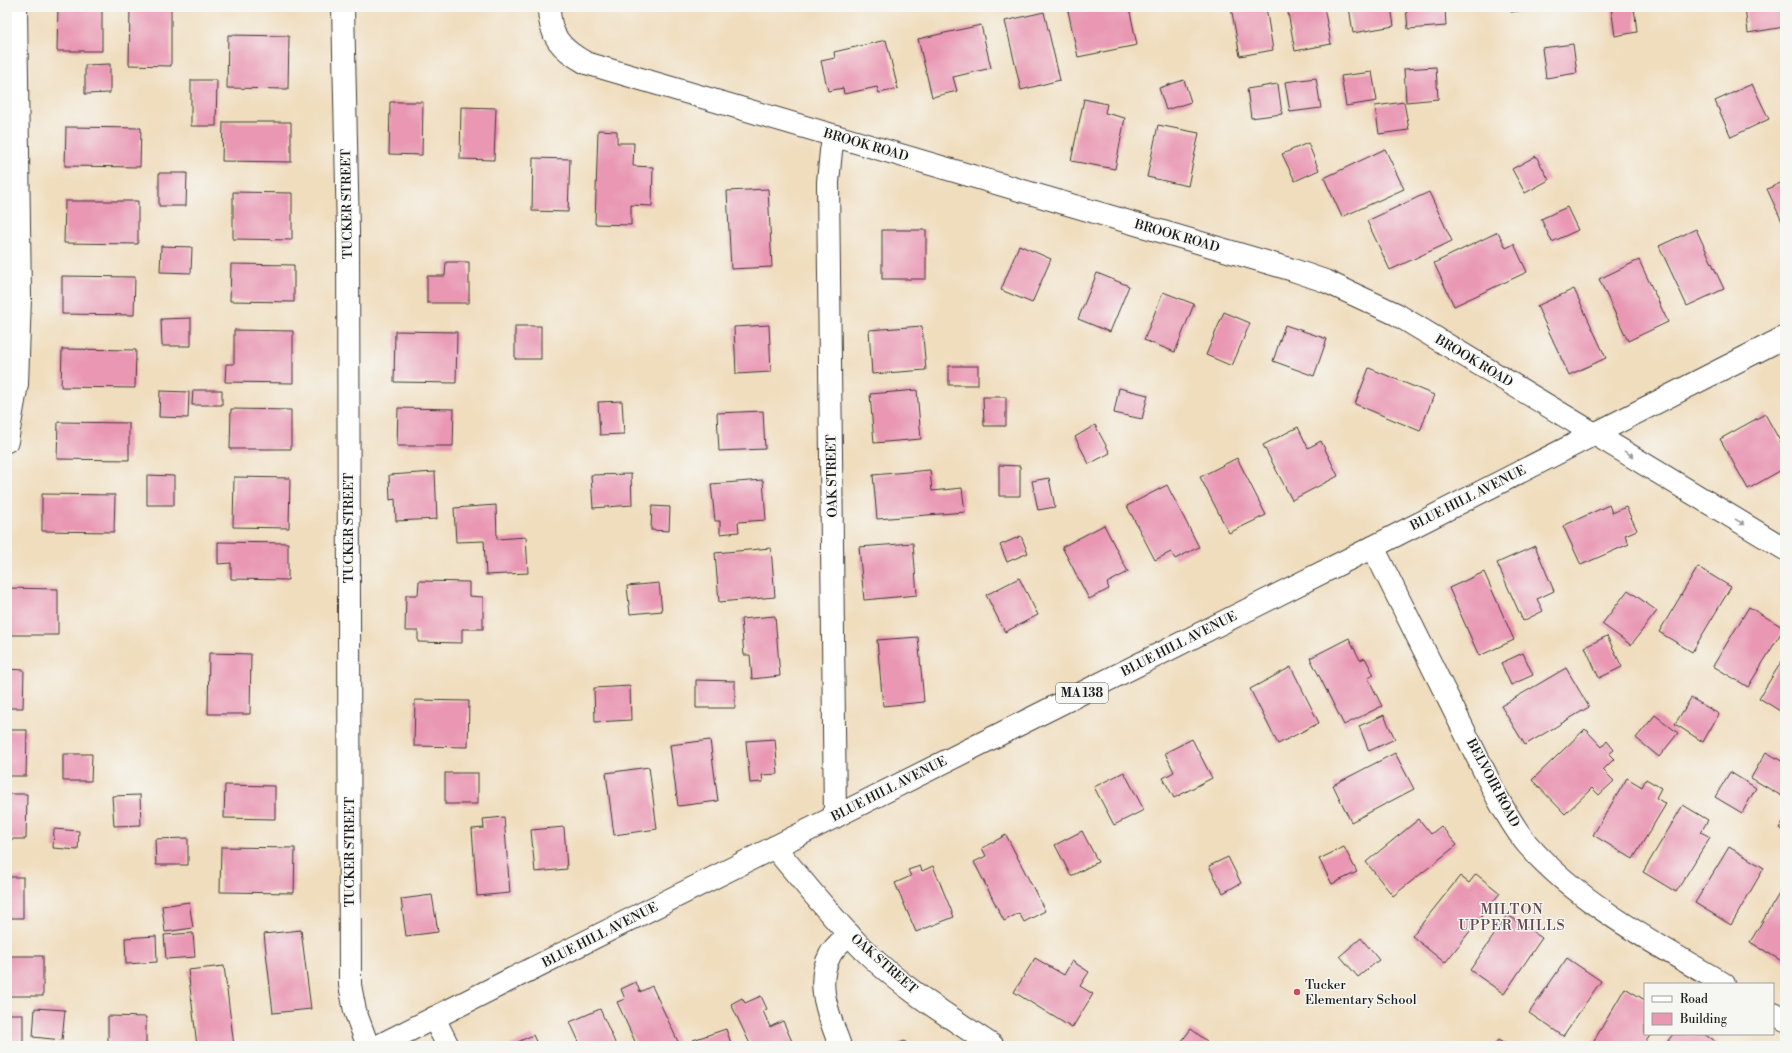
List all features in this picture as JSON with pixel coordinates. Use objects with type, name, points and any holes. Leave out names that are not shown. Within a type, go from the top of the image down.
[{"type":"main road","points":[[7,441],[17,384],[20,305],[16,7]]},
{"type":"main road","name":"TUCKER STREET","points":[[343,7],[348,240],[350,985],[353,1004],[368,1046]]},
{"type":"main road","name":"BROOK ROAD","points":[[549,7],[549,19],[553,33],[561,46],[572,55],[586,63],[1293,270],[1324,281],[1396,314],[1785,549]]},
{"type":"main road","name":"OAK STREET","points":[[834,136],[829,166],[828,190],[835,817]]},
{"type":"main road","name":"BLUE HILL AVENUE","points":[[378,1046],[1373,547],[1785,337]]},
{"type":"main road","name":"BELVOIR ROAD","points":[[1373,547],[1498,799],[1528,844],[1560,875],[1606,911],[1630,928],[1722,983]]},
{"type":"main road","name":"OAK STREET","points":[[774,847],[849,934],[888,971],[937,1008],[993,1046]]},
{"type":"main road","points":[[840,1046],[824,999],[822,982],[824,968],[830,954],[849,934]]},
{"type":"main road","points":[[1774,1014],[1785,1020]]},
{"type":"main road","points":[[434,1018],[448,1046]]},
{"type":"building","points":[[58,7],[102,7],[102,51],[57,51]]},
{"type":"building","points":[[130,7],[171,7],[171,66],[129,65]]},
{"type":"building","points":[[1083,7],[1129,7],[1137,45],[1078,57],[1068,11]]},
{"type":"building","points":[[1231,7],[1266,7],[1273,50],[1240,56]]},
{"type":"building","points":[[1287,7],[1324,7],[1331,44],[1295,51]]},
{"type":"building","points":[[1349,7],[1391,7],[1394,26],[1353,33]]},
{"type":"building","points":[[1406,7],[1445,7],[1446,26],[1408,29]]},
{"type":"building","points":[[1510,7],[1538,7],[1538,8],[1511,12]]},
{"type":"building","points":[[1611,7],[1634,7],[1637,32],[1615,36]]},
{"type":"building","points":[[1745,7],[1781,7],[1784,27],[1748,33]]},
{"type":"building","points":[[1044,12],[1060,80],[1021,90],[1005,21]]},
{"type":"building","points":[[981,25],[991,68],[953,77],[957,91],[932,97],[918,39]]},
{"type":"building","points":[[228,35],[289,36],[288,89],[227,88]]},
{"type":"building","points":[[886,40],[898,89],[879,93],[877,87],[844,94],[843,88],[828,91],[821,61],[835,58],[834,52]]},
{"type":"building","points":[[1573,44],[1577,73],[1546,78],[1542,48]]},
{"type":"building","points":[[110,64],[110,93],[85,94],[85,65]]},
{"type":"building","points":[[1436,67],[1438,99],[1406,102],[1404,69]]},
{"type":"building","points":[[1372,72],[1377,101],[1346,106],[1341,76]]},
{"type":"building","points":[[1316,78],[1321,108],[1290,112],[1285,82]]},
{"type":"building","points":[[191,80],[217,80],[216,126],[191,126]]},
{"type":"building","points":[[1184,80],[1191,102],[1166,110],[1159,88]]},
{"type":"building","points":[[1278,84],[1282,114],[1251,118],[1247,89]]},
{"type":"building","points":[[1752,84],[1769,119],[1731,137],[1715,101]]},
{"type":"building","points":[[1084,99],[1107,104],[1105,113],[1125,118],[1115,169],[1071,161]]},
{"type":"building","points":[[390,102],[423,102],[422,155],[389,154]]},
{"type":"building","points":[[1404,102],[1409,130],[1379,134],[1375,106]]},
{"type":"building","points":[[461,107],[496,108],[494,160],[460,159]]},
{"type":"building","points":[[223,122],[291,122],[291,162],[222,161]]},
{"type":"building","points":[[1158,125],[1199,133],[1188,186],[1147,177]]},
{"type":"building","points":[[66,127],[141,128],[140,167],[65,166]]},
{"type":"building","points":[[598,130],[617,131],[617,143],[634,143],[633,166],[653,167],[652,206],[631,205],[631,225],[595,224]]},
{"type":"building","points":[[1308,143],[1319,170],[1295,181],[1282,154]]},
{"type":"building","points":[[1385,149],[1404,189],[1342,217],[1324,178]]},
{"type":"building","points":[[1536,156],[1549,180],[1525,193],[1512,169]]},
{"type":"building","points":[[533,158],[570,159],[568,212],[532,211]]},
{"type":"building","points":[[159,173],[187,173],[186,206],[159,206]]},
{"type":"building","points":[[1785,181],[1785,228],[1767,189]]},
{"type":"building","points":[[768,189],[772,267],[731,269],[727,191]]},
{"type":"building","points":[[233,192],[292,193],[292,240],[233,239]]},
{"type":"building","points":[[1429,192],[1452,241],[1390,270],[1367,221]]},
{"type":"building","points":[[65,201],[138,201],[138,244],[64,243]]},
{"type":"building","points":[[1567,207],[1578,230],[1552,242],[1541,219]]},
{"type":"building","points":[[1696,229],[1724,289],[1687,306],[1659,246]]},
{"type":"building","points":[[882,230],[926,230],[926,279],[882,279]]},
{"type":"building","points":[[1498,232],[1506,248],[1514,244],[1527,272],[1454,306],[1434,263]]},
{"type":"building","points":[[1019,245],[1051,259],[1032,303],[1001,290]]},
{"type":"building","points":[[161,246],[192,247],[191,273],[160,272]]},
{"type":"building","points":[[1639,260],[1668,322],[1628,341],[1599,279]]},
{"type":"building","points":[[446,262],[469,262],[469,303],[427,303],[427,276],[445,276]]},
{"type":"building","points":[[231,264],[294,265],[294,302],[230,301]]},
{"type":"building","points":[[1097,273],[1129,286],[1110,332],[1078,319]]},
{"type":"building","points":[[62,276],[135,277],[134,315],[62,314]]},
{"type":"building","points":[[1574,289],[1606,358],[1569,375],[1537,306]]},
{"type":"building","points":[[1163,292],[1194,304],[1175,352],[1144,340]]},
{"type":"building","points":[[1224,312],[1250,323],[1232,366],[1206,355]]},
{"type":"building","points":[[191,318],[191,346],[162,346],[161,319]]},
{"type":"building","points":[[769,325],[771,372],[736,374],[734,327]]},
{"type":"building","points":[[1285,325],[1327,339],[1314,376],[1273,361]]},
{"type":"building","points":[[515,326],[541,326],[541,359],[515,359]]},
{"type":"building","points":[[922,326],[926,370],[872,374],[869,330]]},
{"type":"building","points":[[234,330],[293,331],[293,383],[225,382],[226,364],[234,364]]},
{"type":"building","points":[[395,331],[457,332],[456,383],[394,382]]},
{"type":"building","points":[[62,349],[136,350],[135,388],[61,387]]},
{"type":"building","points":[[949,366],[978,366],[978,385],[949,385]]},
{"type":"building","points":[[1369,368],[1434,395],[1420,431],[1355,404]]},
{"type":"building","points":[[1119,388],[1148,395],[1142,419],[1114,413]]},
{"type":"building","points":[[193,390],[222,390],[222,405],[192,405]]},
{"type":"building","points":[[917,390],[921,439],[874,443],[870,394]]},
{"type":"building","points":[[160,391],[189,392],[188,418],[159,417]]},
{"type":"building","points":[[983,397],[1006,397],[1006,426],[984,426]]},
{"type":"building","points":[[622,401],[624,434],[600,435],[598,402]]},
{"type":"building","points":[[398,408],[454,409],[453,446],[397,446]]},
{"type":"building","points":[[231,409],[291,410],[291,449],[230,449]]},
{"type":"building","points":[[763,411],[765,449],[719,451],[717,413]]},
{"type":"building","points":[[1765,414],[1785,450],[1785,468],[1748,489],[1720,439]]},
{"type":"building","points":[[58,422],[129,423],[129,460],[57,459]]},
{"type":"building","points":[[1095,425],[1110,453],[1089,464],[1075,437]]},
{"type":"building","points":[[1298,427],[1308,448],[1321,441],[1338,476],[1292,500],[1263,445]]},
{"type":"building","points":[[1237,458],[1266,515],[1229,533],[1200,477]]},
{"type":"building","points":[[999,465],[1020,466],[1020,496],[999,496]]},
{"type":"building","points":[[930,470],[932,491],[962,488],[965,512],[877,519],[873,475]]},
{"type":"building","points":[[435,472],[437,519],[396,521],[395,499],[390,500],[389,475]]},
{"type":"building","points":[[631,474],[632,505],[593,508],[591,475]]},
{"type":"building","points":[[147,475],[174,476],[174,505],[147,505]]},
{"type":"building","points":[[234,477],[290,478],[289,528],[233,527]]},
{"type":"building","points":[[1049,478],[1055,507],[1038,510],[1032,481]]},
{"type":"building","points":[[763,480],[766,520],[738,522],[739,532],[720,534],[720,521],[715,521],[711,484]]},
{"type":"building","points":[[1167,485],[1199,547],[1175,559],[1171,552],[1155,560],[1127,506]]},
{"type":"building","points":[[42,494],[115,495],[114,532],[42,531]]},
{"type":"building","points":[[496,505],[497,539],[526,537],[528,573],[486,575],[484,541],[456,542],[454,508]]},
{"type":"building","points":[[1609,505],[1612,513],[1626,507],[1637,530],[1625,535],[1629,544],[1581,565],[1563,526]]},
{"type":"building","points":[[652,506],[670,507],[669,531],[651,530]]},
{"type":"building","points":[[1104,525],[1128,572],[1107,583],[1109,589],[1089,599],[1062,547]]},
{"type":"building","points":[[1021,536],[1028,553],[1007,562],[1000,545]]},
{"type":"building","points":[[218,542],[288,543],[288,580],[231,579],[231,563],[218,564]]},
{"type":"building","points":[[913,543],[917,595],[864,600],[859,547]]},
{"type":"building","points":[[1535,546],[1554,591],[1537,599],[1543,611],[1523,621],[1497,563]]},
{"type":"building","points":[[771,548],[775,597],[719,602],[715,553]]},
{"type":"building","points":[[1698,567],[1731,587],[1692,652],[1659,632]]},
{"type":"building","points":[[1484,572],[1514,640],[1479,656],[1449,588]]},
{"type":"building","points":[[1019,578],[1038,615],[1005,632],[986,595]]},
{"type":"building","points":[[419,581],[469,582],[469,596],[483,597],[483,629],[462,629],[462,643],[418,642],[418,631],[405,631],[406,595],[418,595]]},
{"type":"building","points":[[659,583],[662,611],[630,614],[627,586]]},
{"type":"building","points":[[7,588],[58,589],[58,635],[7,635]]},
{"type":"building","points":[[1628,590],[1657,611],[1631,645],[1602,624]]},
{"type":"building","points":[[1749,607],[1784,628],[1748,687],[1713,666]]},
{"type":"building","points":[[775,616],[780,676],[752,679],[750,655],[744,655],[741,619]]},
{"type":"building","points":[[1607,636],[1622,667],[1599,678],[1585,647]]},
{"type":"building","points":[[918,637],[924,702],[883,706],[877,640]]},
{"type":"building","points":[[1349,638],[1360,660],[1365,658],[1374,675],[1368,678],[1382,706],[1344,725],[1310,658]]},
{"type":"building","points":[[209,653],[251,654],[250,714],[208,714]]},
{"type":"building","points":[[1523,653],[1533,675],[1511,685],[1501,663]]},
{"type":"building","points":[[1785,656],[1785,714],[1759,698]]},
{"type":"building","points":[[1291,667],[1319,723],[1278,744],[1250,689]]},
{"type":"building","points":[[1566,668],[1589,707],[1525,745],[1501,706]]},
{"type":"building","points":[[7,669],[24,670],[23,708],[7,708]]},
{"type":"building","points":[[696,680],[735,681],[735,708],[696,708]]},
{"type":"building","points":[[630,686],[631,720],[595,722],[594,688]]},
{"type":"building","points":[[1691,698],[1719,714],[1703,742],[1675,724]]},
{"type":"building","points":[[415,700],[469,701],[468,747],[414,746]]},
{"type":"building","points":[[1384,715],[1395,739],[1369,751],[1359,726]]},
{"type":"building","points":[[1655,715],[1678,733],[1659,757],[1636,738]]},
{"type":"building","points":[[1585,729],[1602,747],[1607,741],[1614,750],[1609,754],[1614,759],[1603,770],[1614,781],[1599,795],[1592,788],[1565,814],[1532,780]]},
{"type":"building","points":[[7,730],[27,730],[26,776],[7,776]]},
{"type":"building","points":[[775,739],[778,774],[762,775],[763,782],[750,783],[746,741]]},
{"type":"building","points":[[1192,739],[1212,778],[1174,798],[1163,778],[1174,772],[1165,753]]},
{"type":"building","points":[[710,740],[718,801],[678,806],[670,745]]},
{"type":"building","points":[[1766,752],[1785,763],[1785,798],[1751,778]]},
{"type":"building","points":[[1395,753],[1414,789],[1351,822],[1333,785]]},
{"type":"building","points":[[63,754],[92,754],[91,781],[63,781]]},
{"type":"building","points":[[649,767],[657,829],[614,835],[606,773]]},
{"type":"building","points":[[1124,772],[1144,810],[1114,825],[1094,787]]},
{"type":"building","points":[[1730,772],[1756,788],[1742,813],[1715,797]]},
{"type":"building","points":[[445,773],[478,773],[478,804],[445,804]]},
{"type":"building","points":[[1627,778],[1642,787],[1646,779],[1661,788],[1656,798],[1666,804],[1633,859],[1593,835]]},
{"type":"building","points":[[225,785],[275,786],[275,819],[224,818]]},
{"type":"building","points":[[7,794],[27,794],[26,839],[7,839]]},
{"type":"building","points":[[140,795],[141,825],[114,826],[112,796]]},
{"type":"building","points":[[1683,805],[1708,820],[1701,832],[1710,837],[1676,892],[1643,872]]},
{"type":"building","points":[[504,817],[510,893],[477,896],[472,829],[484,828],[483,819]]},
{"type":"building","points":[[1419,819],[1431,834],[1441,826],[1457,845],[1393,896],[1366,862]]},
{"type":"building","points":[[1785,820],[1785,832],[1779,828]]},
{"type":"building","points":[[564,827],[567,869],[535,872],[531,830]]},
{"type":"building","points":[[54,829],[79,831],[78,850],[53,848]]},
{"type":"building","points":[[1082,831],[1098,862],[1071,876],[1055,845]]},
{"type":"building","points":[[1006,835],[1045,911],[1024,922],[1019,913],[1004,921],[974,862],[986,856],[982,848]]},
{"type":"building","points":[[188,838],[188,865],[156,865],[155,839]]},
{"type":"building","points":[[221,847],[295,848],[294,893],[220,892]]},
{"type":"building","points":[[1344,847],[1357,872],[1332,884],[1319,859]]},
{"type":"building","points":[[1729,847],[1764,868],[1731,925],[1695,903]]},
{"type":"building","points":[[1228,857],[1241,883],[1223,893],[1209,866]]},
{"type":"building","points":[[920,866],[922,871],[933,866],[954,917],[916,932],[895,883],[911,876],[908,870]]},
{"type":"building","points":[[1476,874],[1500,893],[1445,963],[1412,936],[1460,876],[1469,883]]},
{"type":"building","points":[[7,877],[23,877],[23,918],[7,918]]},
{"type":"building","points":[[1785,884],[1785,963],[1750,942]]},
{"type":"building","points":[[432,895],[438,932],[406,936],[401,899]]},
{"type":"building","points":[[189,902],[193,928],[165,932],[162,906]]},
{"type":"building","points":[[1508,915],[1542,938],[1504,994],[1470,970]]},
{"type":"building","points":[[301,930],[311,1009],[273,1013],[264,934]]},
{"type":"building","points":[[193,933],[195,957],[166,959],[164,935]]},
{"type":"building","points":[[156,936],[157,962],[126,964],[125,938]]},
{"type":"building","points":[[1361,938],[1379,960],[1358,977],[1340,956]]},
{"type":"building","points":[[7,956],[43,956],[43,996],[7,996]]},
{"type":"building","points":[[1035,958],[1064,975],[1072,961],[1089,972],[1080,986],[1093,994],[1072,1028],[1014,992]]},
{"type":"building","points":[[1567,958],[1601,981],[1563,1036],[1529,1013]]},
{"type":"building","points":[[224,966],[234,1046],[197,1046],[188,970]]},
{"type":"building","points":[[636,982],[640,992],[652,986],[680,1046],[637,1046],[617,1002],[625,999],[621,989]]},
{"type":"building","points":[[1625,988],[1644,999],[1644,1035],[1650,1035],[1643,1046],[1596,1046],[1592,1044]]},
{"type":"building","points":[[761,996],[767,1009],[763,1011],[770,1027],[783,1021],[794,1046],[751,1046],[731,1004],[742,998],[745,1003]]},
{"type":"building","points":[[35,1008],[65,1010],[62,1040],[33,1037]]},
{"type":"building","points":[[600,1009],[616,1045],[581,1046],[570,1022]]},
{"type":"building","points":[[7,1014],[23,1014],[23,1046],[7,1046]]},
{"type":"building","points":[[108,1016],[146,1017],[146,1046],[108,1046]]},
{"type":"building","points":[[726,1029],[732,1046],[695,1046],[693,1040]]},
{"type":"building","points":[[1191,1029],[1207,1041],[1203,1046],[1178,1046]]},
{"type":"building","points":[[533,1035],[538,1046],[509,1046]]},
{"type":"building","points":[[1672,1035],[1705,1035],[1717,1043],[1715,1046],[1664,1046]]},
{"type":"building","points":[[1498,1040],[1508,1046],[1494,1046]]},
{"type":"building","points":[[905,1041],[907,1046],[892,1046]]},
{"type":"place","name":"Tucker Elementary School","points":[[1297,992]]},
{"type":"district","name":"MILTON UPPER MILLS","points":[[1512,918]]}]
